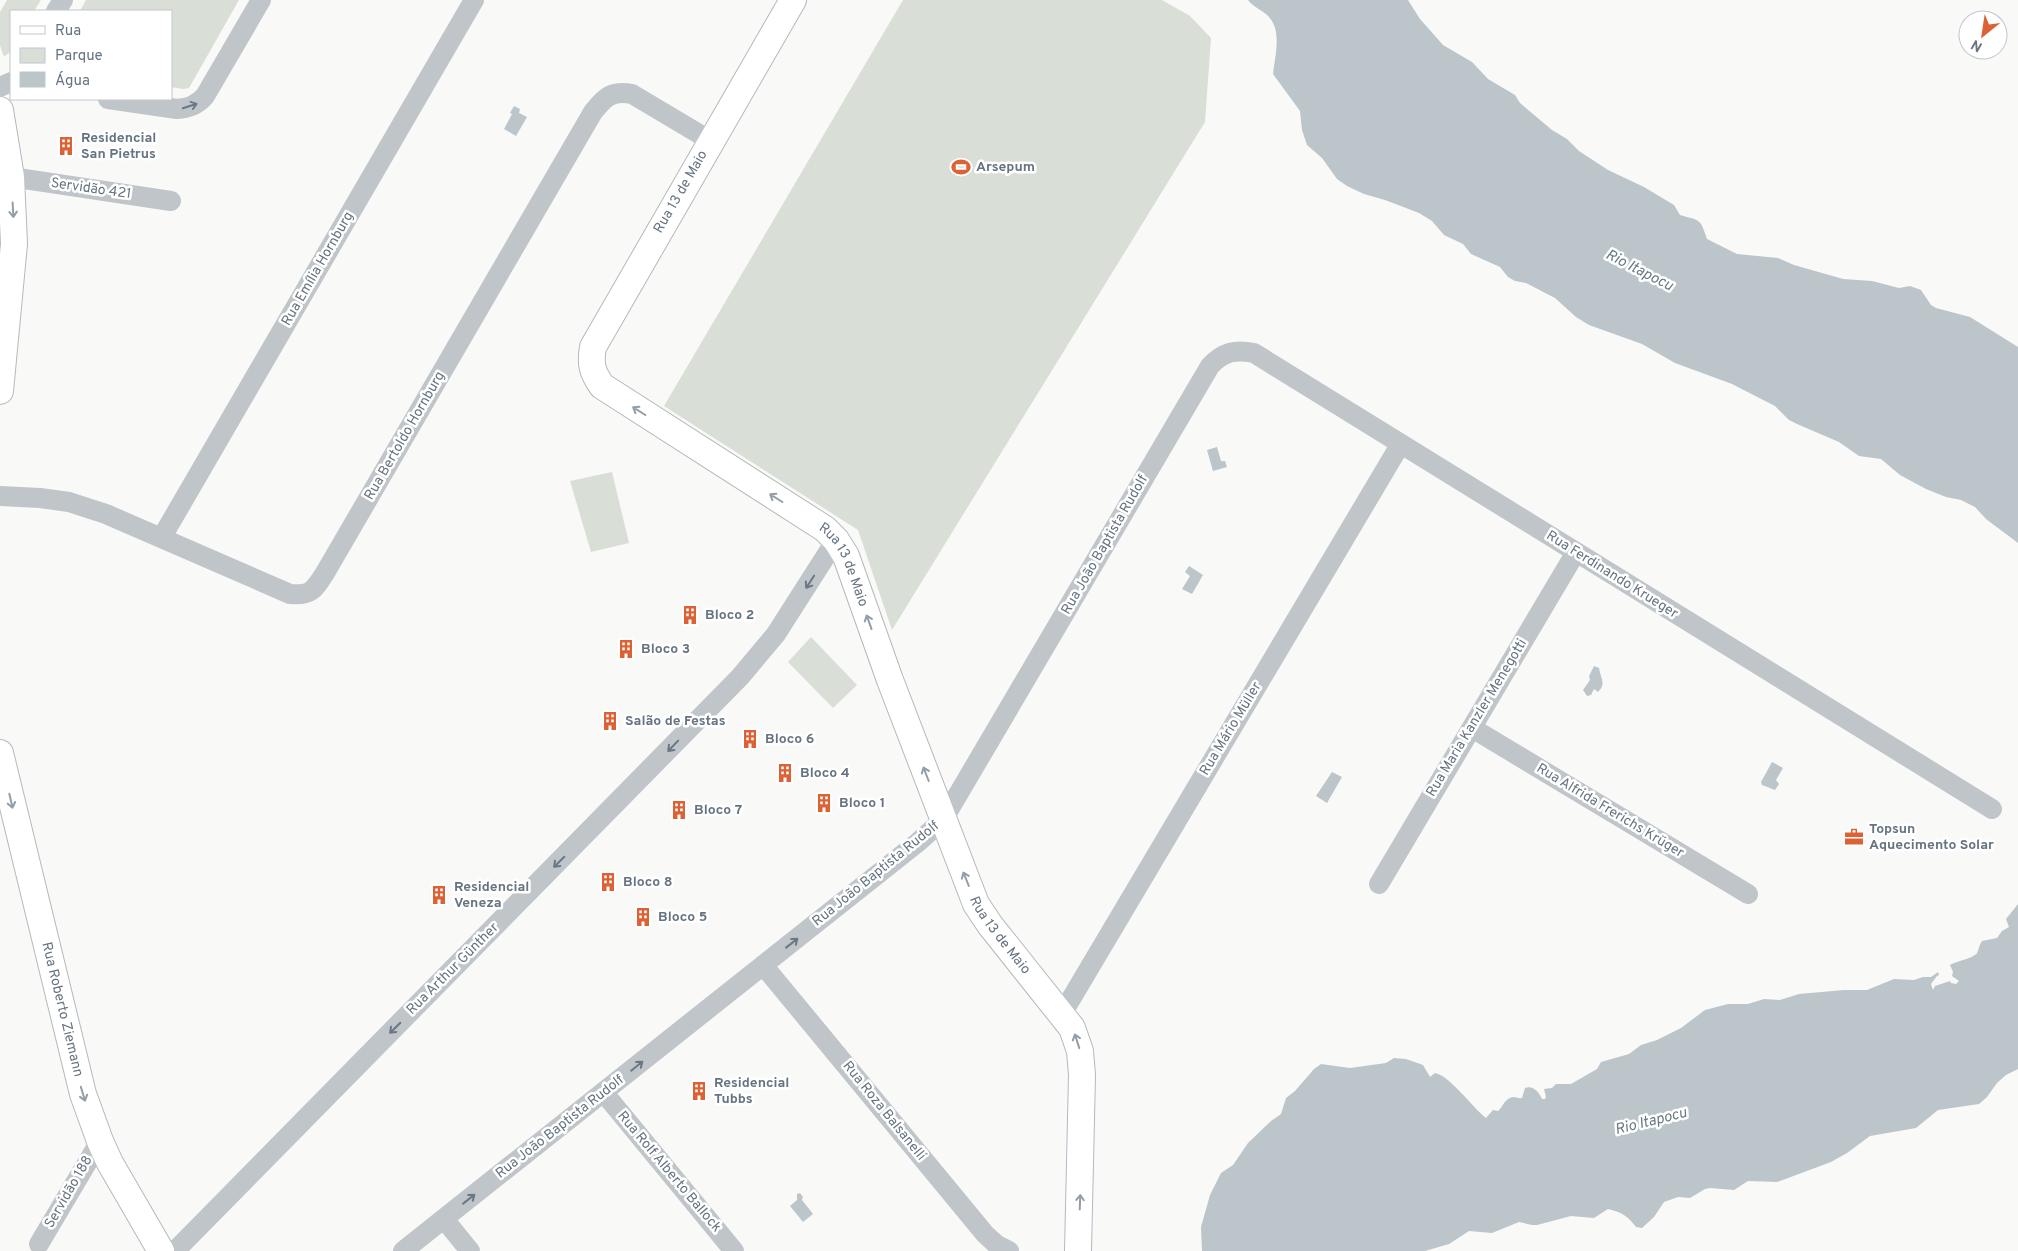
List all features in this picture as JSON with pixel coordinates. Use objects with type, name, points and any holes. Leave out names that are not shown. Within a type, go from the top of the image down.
[{"type":"main road","name":"Rua 13 de Maio","points":[[793,0],[593,347],[591,362],[593,373],[602,386],[616,396],[825,529],[836,540],[846,556],[943,820],[982,915],[1062,1014],[1076,1038],[1082,1063],[1078,1251]]},
{"type":"main road","points":[[0,110],[11,177],[14,244],[0,391]]},
{"type":"main road","name":"Rua Roberto Ziemann","points":[[0,753],[83,1094],[100,1141],[122,1186],[161,1251]]},
{"type":"street","points":[[115,100],[178,109],[200,102],[261,0]]},
{"type":"street","name":"Rua Emília Hornburg","points":[[162,537],[474,0]]},
{"type":"street","name":"Rua Bertoldo Hornburg","points":[[0,496],[69,502],[106,514],[290,594],[303,596],[314,590],[601,102],[610,95],[621,92],[632,94],[711,141]]},
{"type":"street","name":"Servidão 421","points":[[11,177],[171,201]]},
{"type":"street","name":"Rua Ferdinando Krueger","points":[[1228,352],[1241,350],[1254,353],[1400,445],[1992,809]]},
{"type":"street","name":"Rua João Baptista Rudolf","points":[[403,1251],[604,1093],[917,843],[943,820],[1210,366],[1219,357],[1228,352]]},
{"type":"street","name":"Rua Mário Müller","points":[[1062,1014],[1400,445]]},
{"type":"street","name":"Rua Arthur Günther","points":[[175,1251],[740,677],[776,634],[836,540]]},
{"type":"street","name":"Rua Maria Kanzler Menegotti","points":[[1379,884],[1576,552]]},
{"type":"street","name":"Rua Alfrida Frerichs Krüger","points":[[1472,728],[1748,894]]},
{"type":"street","name":"Rua Roza Balsanelli","points":[[763,965],[985,1234],[1009,1251]]},
{"type":"street","name":"Rua Rolf Alberto Ballock","points":[[604,1093],[734,1251]]},
{"type":"street","name":"Servidão 188","points":[[39,1244],[100,1141]]},
{"type":"street","points":[[444,1219],[470,1251]]},
{"type":"green space","points":[[7,0],[41,0],[35,10],[10,10],[10,52],[5,56],[0,45],[0,12]]},
{"type":"green space","points":[[86,0],[239,0],[189,88],[183,89],[172,87],[172,10],[81,10]]},
{"type":"green space","name":"Arsepum","points":[[903,0],[1162,0],[1190,16],[1211,38],[1205,122],[892,630],[858,530],[664,406]]},
{"type":"green space","points":[[612,472],[629,543],[591,552],[570,481]]},
{"type":"green space","points":[[811,637],[857,685],[833,708],[788,662]]},
{"type":"water","name":"Rio Itapocu","points":[[1248,0],[1408,0],[1420,19],[1443,45],[1472,62],[1488,79],[1515,95],[1520,103],[1552,130],[1567,139],[1579,151],[1608,170],[1644,187],[1674,205],[1680,215],[1699,221],[1707,239],[1737,254],[1778,258],[1794,265],[1843,279],[1872,281],[1899,288],[1910,286],[1921,290],[1931,305],[1936,308],[1970,317],[2018,347],[2018,543],[1986,519],[1975,507],[1961,500],[1946,497],[1926,489],[1900,475],[1881,459],[1859,456],[1839,442],[1789,420],[1775,406],[1732,384],[1675,363],[1642,344],[1589,325],[1576,317],[1555,298],[1526,283],[1515,281],[1508,277],[1500,267],[1471,254],[1463,244],[1444,235],[1432,221],[1419,213],[1364,194],[1337,179],[1322,158],[1307,145],[1302,130],[1300,111],[1273,74],[1277,36],[1273,23],[1267,15]]},
{"type":"water","points":[[514,106],[520,109],[519,113],[527,117],[516,136],[504,129]]},
{"type":"water","points":[[1217,447],[1221,461],[1225,461],[1227,467],[1213,471],[1207,450]]},
{"type":"water","points":[[1189,566],[1203,575],[1192,594],[1182,589],[1190,576],[1185,572]]},
{"type":"water","points":[[1594,666],[1599,668],[1602,686],[1598,692],[1594,689],[1591,695],[1587,696],[1583,690],[1590,680],[1589,676]]},
{"type":"water","points":[[1772,762],[1783,768],[1776,780],[1779,784],[1775,790],[1762,785],[1761,782]]},
{"type":"water","points":[[1332,772],[1342,777],[1327,803],[1316,796]]},
{"type":"water","name":"Rio Itapocu","points":[[2018,904],[2018,1069],[2006,1075],[1997,1083],[1987,1097],[1979,1104],[1938,1110],[1916,1128],[1870,1136],[1831,1162],[1777,1182],[1748,1181],[1734,1190],[1710,1188],[1690,1198],[1678,1197],[1664,1202],[1654,1217],[1642,1228],[1636,1227],[1624,1215],[1608,1209],[1594,1218],[1571,1216],[1537,1225],[1519,1222],[1492,1233],[1469,1231],[1449,1244],[1425,1251],[1202,1251],[1201,1227],[1210,1195],[1221,1173],[1233,1165],[1248,1143],[1281,1114],[1286,1098],[1321,1064],[1350,1068],[1386,1063],[1394,1058],[1406,1059],[1423,1065],[1430,1077],[1435,1073],[1441,1075],[1486,1118],[1493,1110],[1498,1111],[1511,1097],[1522,1098],[1525,1088],[1533,1088],[1542,1099],[1545,1099],[1544,1089],[1552,1088],[1556,1084],[1571,1084],[1597,1069],[1601,1062],[1629,1054],[1641,1045],[1657,1040],[1681,1028],[1705,1010],[1728,1004],[1748,1004],[1764,999],[1780,1000],[1799,994],[1867,990],[1894,979],[1914,980],[1931,977],[1938,972],[1939,975],[1931,984],[1933,990],[1935,986],[1950,981],[1956,984],[1959,981],[1952,976],[1953,972],[1950,965],[1975,955],[1982,941],[1997,938],[2002,931],[2009,927],[2006,919]]},
{"type":"water","points":[[800,1193],[803,1197],[802,1200],[813,1214],[803,1222],[790,1206],[797,1200],[797,1194]]},
{"type":"place","name":"Residencial San Pietrus","points":[[66,146]]},
{"type":"place","name":"Arsepum","points":[[961,167]]},
{"type":"place","name":"Bloco 2","points":[[690,615]]},
{"type":"place","name":"Bloco 3","points":[[626,649]]},
{"type":"place","name":"Salão de Festas","points":[[610,721]]},
{"type":"place","name":"Bloco 6","points":[[750,739]]},
{"type":"place","name":"Bloco 4","points":[[785,773]]},
{"type":"place","name":"Bloco 1","points":[[824,803]]},
{"type":"place","name":"Bloco 7","points":[[679,810]]},
{"type":"place","name":"Topsun Aquecimento Solar","points":[[1854,837]]},
{"type":"place","name":"Bloco 8","points":[[608,882]]},
{"type":"place","name":"Residencial Veneza","points":[[439,895]]},
{"type":"place","name":"Bloco 5","points":[[643,917]]},
{"type":"place","name":"Residencial Tubbs","points":[[699,1091]]}]
